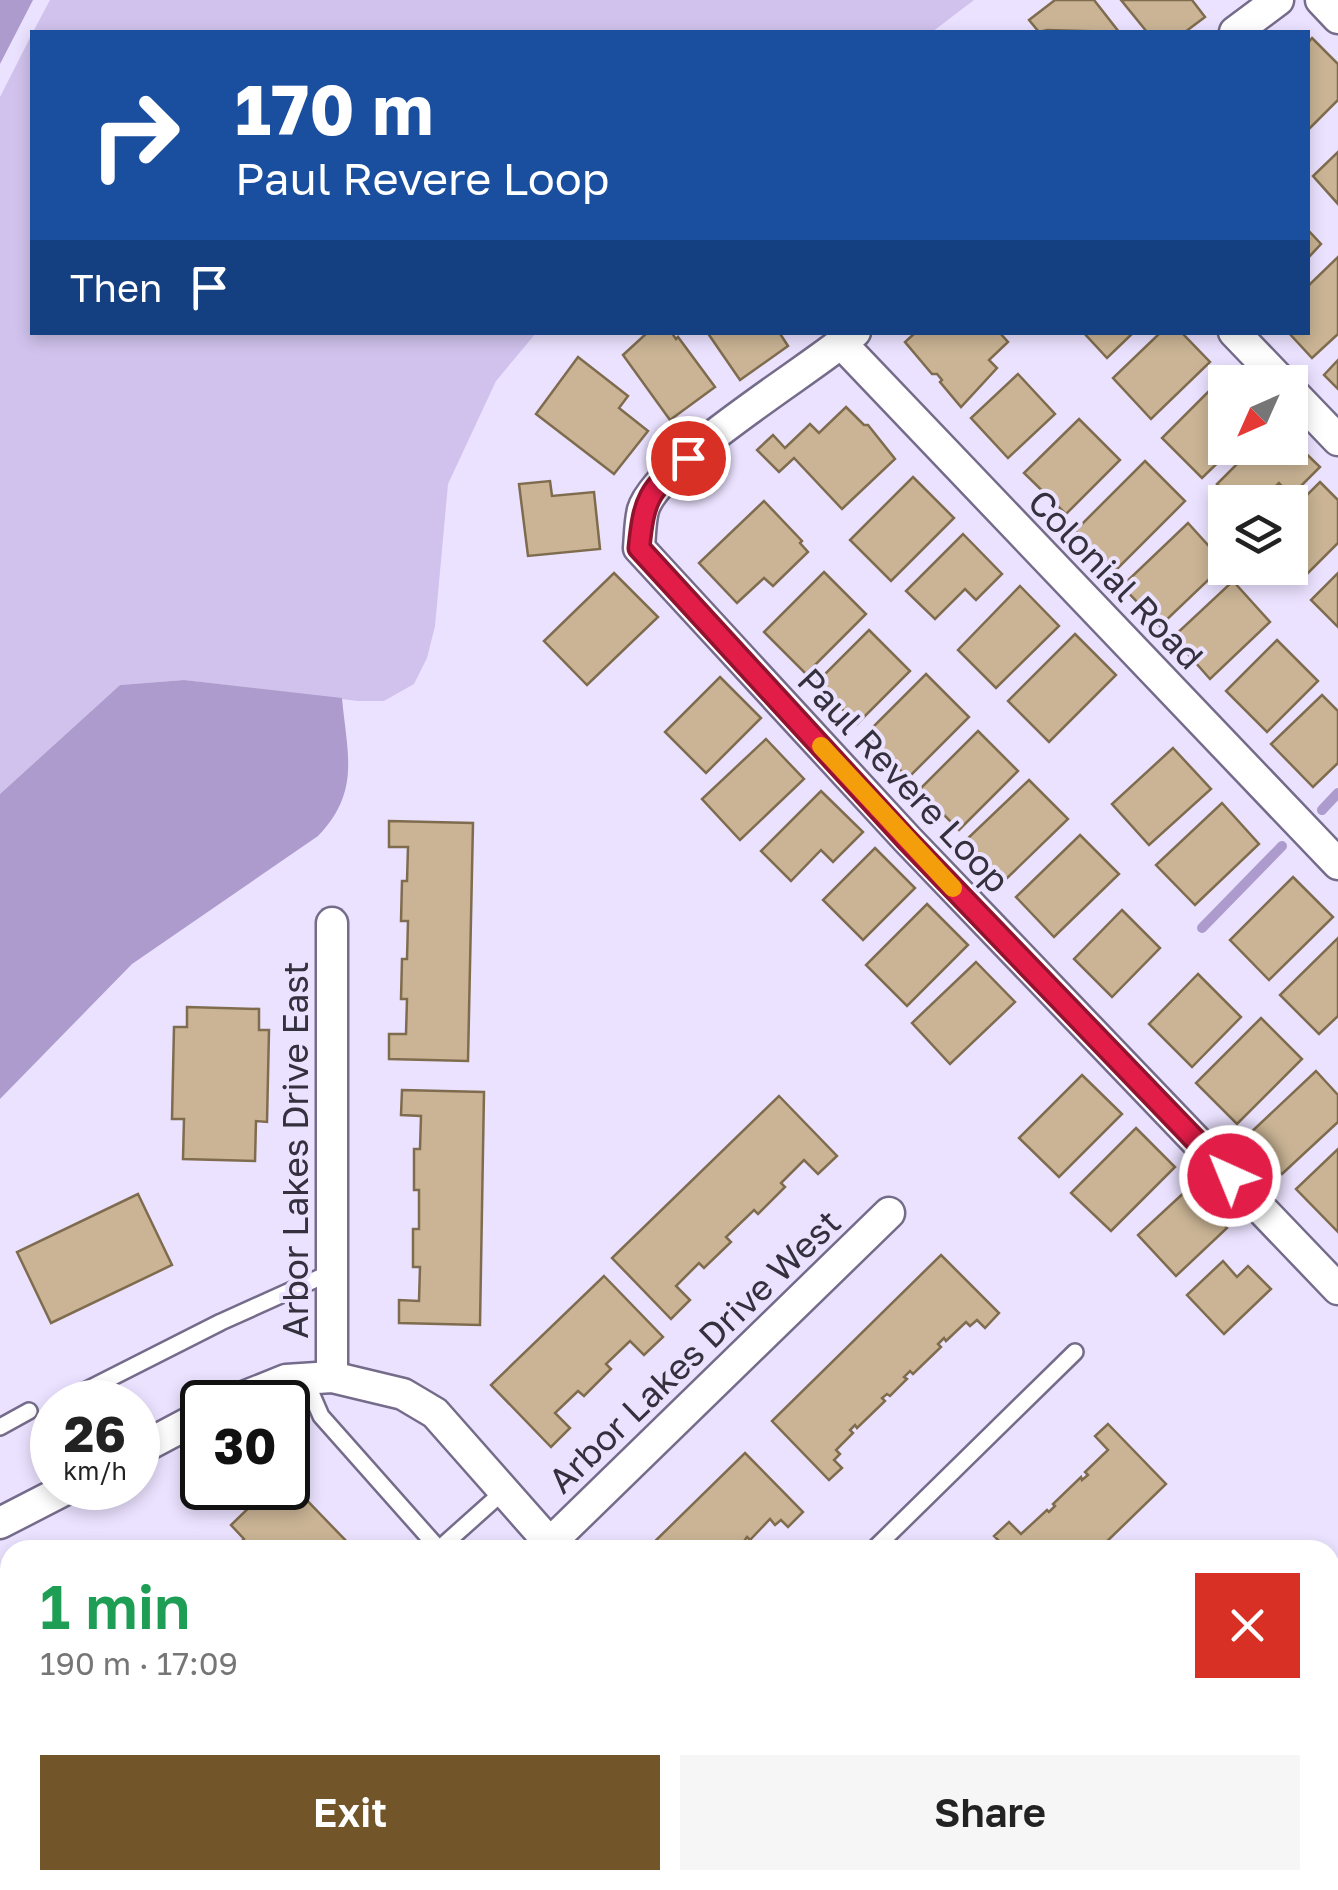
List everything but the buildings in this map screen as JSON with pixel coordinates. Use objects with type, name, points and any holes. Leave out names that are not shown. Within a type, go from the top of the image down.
[{"type":"street","points":[[1238,30],[1278,0]]},
{"type":"street","points":[[1321,0],[1338,18]]},
{"type":"street","points":[[1237,335],[1266,365]]},
{"type":"street","name":"Colonial Road","points":[[849,338],[1338,864]]},
{"type":"street","name":"Paul Revere Loop","points":[[849,338],[664,477],[643,508],[639,548],[906,839],[1338,1288]]},
{"type":"street","points":[[1308,409],[1338,440]]},
{"type":"street","name":"Arbor Lakes Drive East","points":[[319,1378],[332,1272],[332,923]]},
{"type":"street","name":"Arbor Lakes Drive West","points":[[559,1540],[889,1213]]},
{"type":"street","points":[[286,1380],[319,1378],[403,1394],[435,1412],[548,1540]]},
{"type":"street","points":[[0,1523],[30,1508]]},
{"type":"lane","points":[[106,1380],[332,1272]]},
{"type":"lane","points":[[884,1540],[1075,1352]]},
{"type":"lane","points":[[319,1378],[321,1416],[431,1540]]},
{"type":"lane","points":[[0,1427],[29,1411]]},
{"type":"lane","points":[[449,1540],[505,1490]]},
{"type":"shaded area","points":[[0,0],[33,0],[0,64]]},
{"type":"shaded area","points":[[50,0],[974,0],[935,30],[34,30]]},
{"type":"shaded area","points":[[30,38],[30,335],[534,335],[496,381],[448,484],[435,626],[427,658],[414,684],[384,701],[184,680],[120,685],[0,794],[0,97]]},
{"type":"shaded area","points":[[184,680],[342,698],[348,771],[341,803],[318,836],[132,964],[0,1099],[0,794],[120,685]]},
{"type":"waterway","points":[[1322,810],[1338,793]]},
{"type":"waterway","points":[[1202,928],[1282,846]]},
{"type":"slow traffic","points":[[821,746],[953,888]]},
{"type":"route","points":[[688,458],[664,477],[643,508],[639,548],[906,839],[1230,1176]]}]
